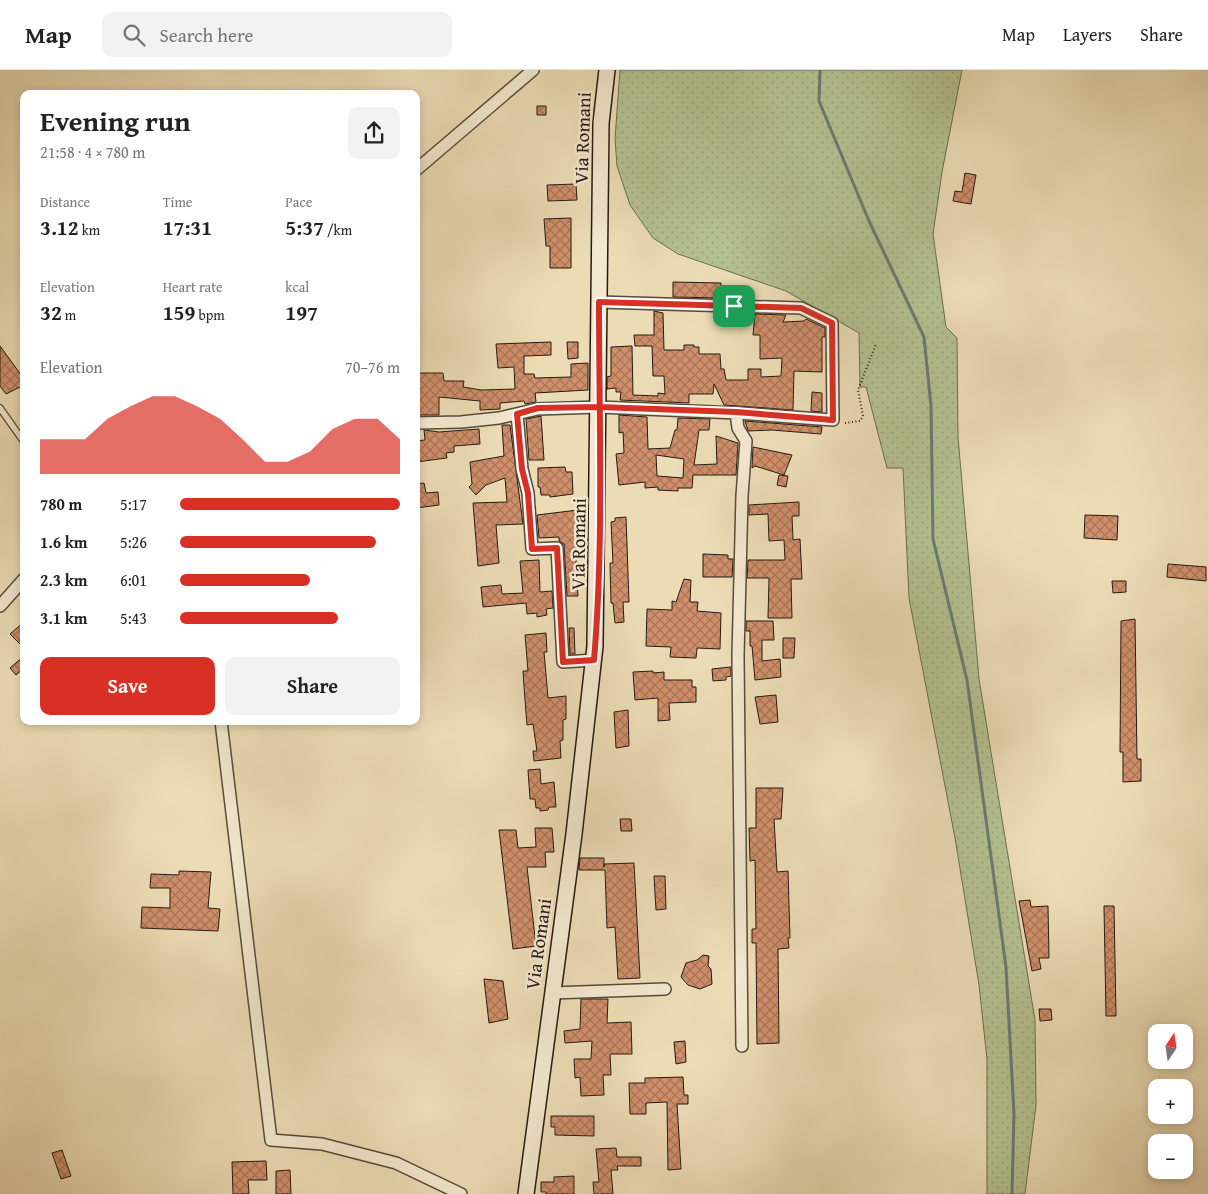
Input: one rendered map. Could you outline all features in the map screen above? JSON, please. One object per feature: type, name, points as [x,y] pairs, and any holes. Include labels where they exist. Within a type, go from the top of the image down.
[{"type":"street","points":[[420,167],[533,70]]},
{"type":"street","name":"Via Romani","points":[[526,1194],[574,834],[594,660],[597,615],[601,123],[606,70]]},
{"type":"street","points":[[420,423],[461,422],[499,418],[538,408],[599,407],[736,412],[833,420],[832,323],[801,308],[599,302]]},
{"type":"street","points":[[736,412],[738,428],[746,441],[741,514],[738,656],[742,1046]]},
{"type":"street","points":[[517,414],[522,469],[528,493],[532,549],[557,548],[563,662],[594,660]]},
{"type":"street","points":[[0,606],[20,584]]},
{"type":"street","points":[[221,725],[271,1140],[322,1144],[396,1164],[461,1194]]},
{"type":"street","points":[[552,993],[665,990]]},
{"type":"lane","points":[[0,408],[20,436]]},
{"type":"path","points":[[833,420],[847,424],[860,421],[863,416],[858,390],[863,374],[873,356],[876,344]]},
{"type":"green space","points":[[620,70],[962,70],[942,172],[933,234],[946,327],[957,338],[958,437],[979,679],[1035,1020],[1036,1105],[1025,1194],[987,1194],[987,1059],[979,985],[955,838],[909,598],[903,468],[887,468],[866,387],[860,387],[859,333],[786,291],[678,254],[653,238],[630,205],[617,166],[615,139]]},
{"type":"building","points":[[537,106],[546,106],[546,115],[537,115]]},
{"type":"building","points":[[965,173],[976,175],[971,204],[953,201],[955,191],[962,192]]},
{"type":"building","points":[[576,184],[577,200],[548,201],[547,185]]},
{"type":"building","points":[[571,218],[571,268],[550,268],[550,246],[546,246],[544,219]]},
{"type":"building","points":[[673,282],[721,283],[721,298],[673,297]]},
{"type":"building","points":[[654,311],[663,313],[664,350],[684,350],[684,345],[694,345],[694,347],[699,347],[699,354],[720,354],[721,369],[724,369],[726,380],[748,380],[748,369],[761,369],[761,377],[781,376],[782,358],[760,359],[760,335],[753,335],[755,314],[786,315],[783,322],[804,321],[806,319],[825,328],[825,337],[822,337],[822,372],[794,371],[793,410],[724,405],[714,384],[713,394],[689,394],[689,403],[620,400],[621,392],[616,392],[616,388],[607,389],[607,377],[611,376],[611,347],[632,346],[633,395],[658,396],[658,393],[665,394],[664,376],[653,376],[652,346],[635,346],[634,335],[654,335]]},
{"type":"building","points":[[551,342],[551,355],[524,356],[524,374],[534,374],[535,378],[571,377],[571,364],[588,363],[588,390],[535,393],[536,402],[525,404],[524,401],[500,403],[500,409],[480,410],[480,401],[439,397],[439,415],[420,415],[420,373],[443,373],[444,381],[464,381],[463,387],[481,390],[515,389],[514,367],[498,368],[496,344]]},
{"type":"building","points":[[567,342],[578,342],[578,358],[568,359]]},
{"type":"building","points":[[0,346],[20,374],[20,387],[6,394],[0,386]]},
{"type":"building","points":[[812,392],[822,393],[822,412],[811,411]]},
{"type":"building","points":[[619,415],[647,417],[648,449],[670,448],[675,430],[677,430],[678,418],[710,419],[709,430],[699,430],[694,465],[717,464],[716,436],[738,443],[736,475],[693,475],[692,488],[678,488],[678,491],[658,490],[658,487],[645,488],[645,482],[619,485],[616,454],[624,453],[623,432],[619,433]],"holes":[[[656,455],[684,459],[683,478],[657,476]]]},
{"type":"building","points":[[541,416],[544,460],[529,460],[526,419]]},
{"type":"building","points":[[745,421],[822,427],[821,434],[772,430],[748,431]]},
{"type":"building","points":[[502,425],[510,425],[523,524],[496,525],[499,563],[478,566],[473,503],[507,502],[505,478],[486,485],[476,495],[469,487],[472,484],[470,462],[504,456]]},
{"type":"building","points":[[479,429],[480,444],[454,446],[454,452],[446,453],[447,458],[420,461],[420,441],[425,440],[424,430],[439,432]]},
{"type":"building","points":[[753,447],[792,455],[784,475],[755,466],[752,468]]},
{"type":"building","points":[[565,467],[566,472],[572,472],[573,494],[550,497],[550,495],[541,495],[540,487],[538,487],[538,468]]},
{"type":"building","points":[[779,475],[788,476],[786,487],[777,485]]},
{"type":"building","points":[[424,483],[426,493],[438,492],[439,505],[420,507],[420,484]]},
{"type":"building","points":[[799,502],[799,516],[792,516],[793,540],[800,539],[802,579],[791,579],[792,618],[768,618],[769,578],[747,578],[748,560],[785,560],[784,540],[769,541],[768,514],[749,515],[749,505]]},
{"type":"building","points":[[578,510],[580,530],[576,531],[576,563],[578,596],[567,596],[564,544],[559,541],[559,537],[539,538],[537,515]]},
{"type":"building","points":[[1085,515],[1118,516],[1117,540],[1084,538]]},
{"type":"building","points":[[626,517],[629,602],[623,602],[624,622],[615,623],[613,603],[611,603],[610,563],[613,563],[611,522],[615,521],[615,518]]},
{"type":"building","points":[[703,554],[728,555],[728,559],[733,559],[732,577],[703,577]]},
{"type":"building","points":[[539,560],[540,592],[552,591],[553,608],[546,609],[547,615],[537,617],[537,613],[527,614],[526,603],[483,607],[481,587],[501,585],[502,594],[523,593],[520,561]]},
{"type":"building","points":[[1168,564],[1206,567],[1206,581],[1167,577]]},
{"type":"building","points":[[684,579],[691,580],[690,602],[698,602],[697,611],[721,613],[720,649],[697,648],[696,658],[670,657],[671,647],[646,646],[647,609],[672,610],[672,601],[676,602]]},
{"type":"building","points":[[1112,581],[1126,581],[1126,592],[1113,593]]},
{"type":"building","points":[[1135,619],[1137,759],[1141,759],[1141,781],[1123,782],[1123,752],[1120,752],[1121,621]]},
{"type":"building","points":[[746,621],[773,621],[774,640],[762,640],[762,661],[780,659],[781,677],[755,680],[752,646],[750,646],[750,631],[746,631]]},
{"type":"building","points":[[20,625],[20,644],[10,634]]},
{"type":"building","points":[[569,628],[574,628],[575,654],[570,654]]},
{"type":"building","points":[[546,633],[547,652],[544,652],[548,698],[566,696],[566,719],[563,720],[563,740],[560,741],[561,758],[534,761],[533,751],[537,751],[533,724],[527,725],[525,700],[523,671],[528,671],[525,635]]},
{"type":"building","points":[[783,638],[795,638],[794,658],[783,658]]},
{"type":"building","points":[[20,659],[20,672],[16,675],[10,668]]},
{"type":"building","points":[[731,667],[731,676],[726,677],[726,680],[713,681],[712,669]]},
{"type":"building","points":[[653,671],[653,673],[664,672],[664,680],[692,680],[692,687],[696,687],[696,702],[669,703],[670,720],[658,721],[658,698],[635,700],[633,672]]},
{"type":"building","points":[[776,695],[778,722],[760,724],[755,697]]},
{"type":"building","points":[[628,710],[629,746],[616,748],[614,712]]},
{"type":"building","points":[[540,769],[541,784],[554,782],[556,807],[549,807],[548,810],[540,811],[540,808],[536,808],[535,799],[530,799],[528,770]]},
{"type":"building","points":[[756,788],[783,788],[781,819],[774,819],[777,872],[788,871],[790,938],[788,938],[789,948],[778,949],[779,1043],[757,1044],[756,943],[752,943],[752,929],[756,929],[755,860],[750,861],[749,828],[756,828]]},
{"type":"building","points":[[620,819],[631,819],[632,831],[621,831]]},
{"type":"building","points":[[535,828],[552,828],[554,852],[545,852],[546,867],[527,867],[536,946],[513,949],[499,830],[516,830],[518,848],[536,847]]},
{"type":"building","points":[[580,858],[604,858],[604,864],[634,863],[640,978],[618,979],[615,927],[607,928],[605,870],[579,870]]},
{"type":"building","points":[[179,871],[211,872],[208,908],[220,909],[218,931],[141,928],[142,907],[170,908],[170,888],[150,888],[151,874],[179,875]]},
{"type":"building","points":[[654,876],[665,876],[666,909],[656,910]]},
{"type":"building","points":[[1030,900],[1031,907],[1048,906],[1049,958],[1039,958],[1041,969],[1032,971],[1019,901]]},
{"type":"building","points":[[1104,906],[1114,906],[1116,1016],[1106,1016]]},
{"type":"building","points":[[703,955],[709,956],[708,966],[711,969],[712,984],[700,989],[688,985],[681,977],[686,963],[697,960]]},
{"type":"building","points":[[484,979],[503,981],[508,1019],[489,1023]]},
{"type":"building","points":[[581,999],[608,999],[607,1023],[631,1022],[632,1054],[610,1054],[611,1075],[603,1075],[604,1095],[581,1096],[580,1077],[575,1078],[574,1059],[591,1059],[592,1041],[565,1043],[564,1031],[580,1029]]},
{"type":"building","points":[[1039,1009],[1051,1009],[1052,1020],[1040,1021]]},
{"type":"building","points":[[685,1041],[686,1062],[676,1064],[674,1042]]},
{"type":"building","points":[[683,1077],[684,1095],[688,1095],[688,1104],[677,1104],[681,1169],[668,1170],[667,1102],[646,1103],[646,1114],[630,1114],[629,1083],[645,1083],[645,1078]]},
{"type":"building","points":[[551,1116],[594,1116],[594,1136],[555,1135],[555,1127],[551,1127]]},
{"type":"building","points":[[616,1148],[617,1157],[641,1157],[641,1166],[617,1166],[618,1170],[611,1170],[613,1194],[594,1194],[593,1182],[599,1182],[596,1149]]},
{"type":"building","points":[[62,1150],[71,1176],[61,1179],[52,1153]]},
{"type":"building","points":[[266,1161],[267,1180],[248,1180],[249,1194],[233,1194],[232,1162]]},
{"type":"building","points":[[290,1170],[291,1194],[276,1194],[276,1171]]},
{"type":"building","points":[[574,1176],[574,1194],[546,1194],[546,1192],[541,1192],[541,1182],[554,1182],[554,1177]]},
{"type":"waterway","points":[[820,70],[819,101],[869,221],[924,337],[931,406],[933,539],[967,680],[1006,967],[1014,1114],[1012,1194]]},
{"type":"route","points":[[734,306],[599,302],[599,407],[598,565],[594,660],[563,662],[557,548],[532,549],[528,493],[522,469],[517,414],[538,408],[599,407],[736,412],[833,420],[832,323],[801,308],[734,306]]}]
